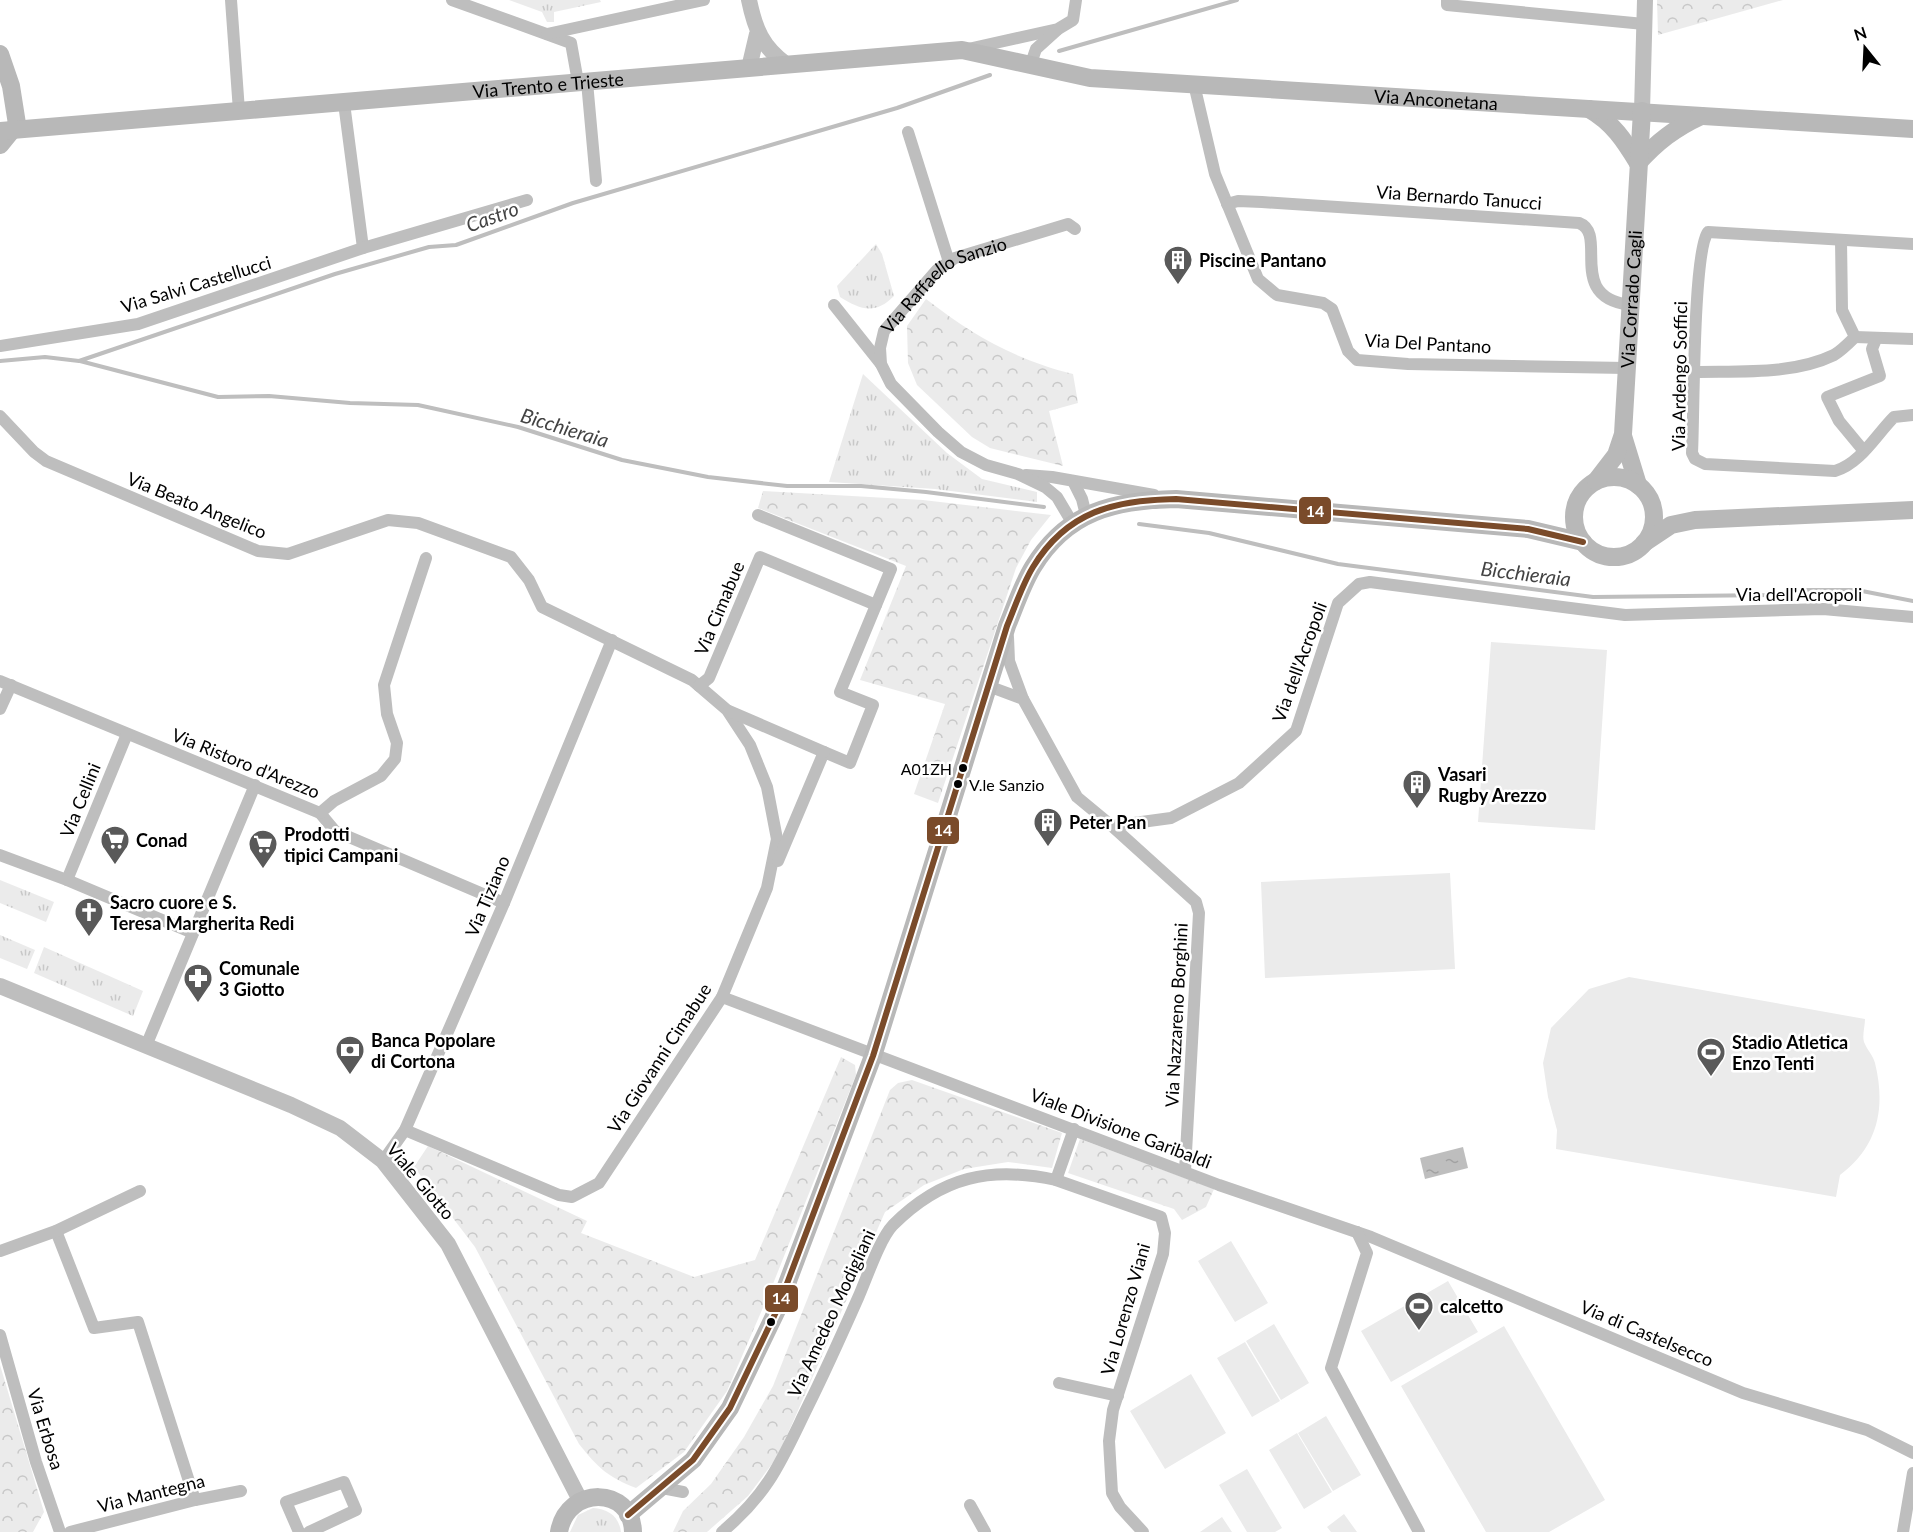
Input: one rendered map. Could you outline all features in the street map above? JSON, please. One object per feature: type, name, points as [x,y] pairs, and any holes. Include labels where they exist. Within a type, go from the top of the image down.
[{"type":"main road","name":"Via Trento e Trieste","points":[[7,131],[962,50]]},
{"type":"main road","name":"Via Anconetana","points":[[962,50],[1090,78],[1913,129]]},
{"type":"main road","points":[[0,54],[15,107],[17,124],[7,131],[0,145]]},
{"type":"main road","points":[[1587,109],[1607,119],[1638,163],[1655,144],[1677,127],[1704,115]]},
{"type":"main road","name":"Via Corrado Cagli","points":[[1623,434],[1642,111]]},
{"type":"main road","points":[[1583,542],[1578,534],[1574,515],[1581,495],[1596,481],[1616,455],[1623,434]]},
{"type":"main road","points":[[1623,434],[1654,519],[1651,532],[1644,543]]},
{"type":"main road","points":[[1596,481],[1618,478],[1642,490],[1663,507],[1683,518],[1695,520]]},
{"type":"main road","points":[[559,1532],[566,1512],[580,1500],[602,1497],[612,1500],[631,1523],[662,1488],[693,1460],[730,1408],[777,1310],[873,1056],[1007,626],[1033,567],[1054,540],[1079,520],[1125,502],[1176,499],[1528,529],[1583,542],[1602,555],[1613,557],[1625,555],[1671,525],[1695,520],[1913,510]]},
{"type":"main road","points":[[1528,529],[1574,515]]},
{"type":"street","points":[[231,0],[239,111]]},
{"type":"street","points":[[452,0],[473,4],[571,43],[582,82],[596,181]]},
{"type":"street","points":[[546,34],[704,0]]},
{"type":"street","points":[[749,0],[758,34],[767,48],[787,65]]},
{"type":"street","points":[[1030,66],[1036,49],[1058,29],[1073,20],[1076,0]]},
{"type":"street","points":[[1447,0],[1447,5],[1644,24]]},
{"type":"street","points":[[1642,111],[1645,0]]},
{"type":"street","name":"Via Trento e Trieste","points":[[962,50],[1058,29]]},
{"type":"street","points":[[749,68],[758,34]]},
{"type":"street","name":"Via Del Pantano","points":[[1194,84],[1215,174],[1258,279],[1278,295],[1323,303],[1332,309],[1348,351],[1357,360],[1408,364],[1626,368]]},
{"type":"street","points":[[344,103],[363,248]]},
{"type":"street","points":[[908,132],[949,262]]},
{"type":"street","name":"Via Salvi Castellucci","points":[[0,346],[138,324],[363,248],[527,200]]},
{"type":"street","name":"Via Bernardo Tanucci","points":[[1227,204],[1262,202],[1579,223],[1591,232],[1590,271],[1598,289],[1607,298],[1630,304]]},
{"type":"street","name":"Via Raffaello Sanzio","points":[[1018,474],[986,465],[961,452],[891,384],[881,364],[880,348],[884,331],[937,270],[949,262],[1068,224],[1075,229]]},
{"type":"street","name":"Via Ardengo Soffici","points":[[1841,240],[1708,232],[1703,238],[1692,453],[1700,462],[1835,471],[1845,468],[1894,417],[1913,414]]},
{"type":"street","points":[[1855,337],[1842,310],[1841,240],[1913,244]]},
{"type":"street","points":[[834,306],[881,364]]},
{"type":"street","points":[[1695,372],[1755,371],[1806,363],[1835,354],[1855,337],[1913,339]]},
{"type":"street","points":[[1863,450],[1839,421],[1827,397],[1880,376],[1872,349],[1876,339]]},
{"type":"street","name":"Via Beato Angelico","points":[[0,416],[34,452],[46,461],[258,551],[288,554],[388,520],[426,526],[511,557],[529,579],[542,607],[612,640]]},
{"type":"street","points":[[1018,474],[1176,499]]},
{"type":"street","points":[[1018,474],[1045,487],[1079,520]]},
{"type":"street","points":[[1073,481],[1082,500],[1079,520]]},
{"type":"street","points":[[727,710],[850,763],[873,705],[840,692],[891,569],[758,515]]},
{"type":"street","name":"Via Cimabue","points":[[699,686],[709,678],[760,557],[876,605]]},
{"type":"street","points":[[320,813],[334,801],[381,776],[395,759],[397,743],[387,714],[384,686],[426,558]]},
{"type":"street","name":"Via dell'Acropoli","points":[[1112,826],[1171,818],[1230,788],[1239,783],[1296,731],[1338,603],[1359,584],[1370,582],[1625,615],[1823,609],[1913,617]]},
{"type":"street","points":[[1007,626],[1010,661],[1023,699],[1077,797],[1112,826]]},
{"type":"street","name":"Via Giovanni Cimabue","points":[[405,1130],[559,1195],[572,1197],[586,1192],[599,1183],[722,997],[767,888],[777,839],[767,787],[750,745],[727,710],[699,686],[612,640]]},
{"type":"street","name":"Via Tiziano","points":[[383,1161],[405,1130],[504,903],[612,640]]},
{"type":"street","points":[[0,709],[5,683]]},
{"type":"street","name":"Via Ristoro d'Arezzo","points":[[5,683],[320,813],[335,831],[504,903]]},
{"type":"street","points":[[988,686],[1023,699]]},
{"type":"street","name":"Via Cellini","points":[[67,880],[127,734]]},
{"type":"street","points":[[767,888],[824,752]]},
{"type":"street","points":[[146,1046],[255,786]]},
{"type":"street","name":"Via Nazzareno Borghini","points":[[1112,826],[1196,902],[1200,924],[1185,1171]]},
{"type":"street","points":[[0,855],[194,933]]},
{"type":"street","name":"Viale Giotto","points":[[0,986],[291,1105],[340,1128],[383,1161],[448,1244],[580,1500]]},
{"type":"street","points":[[722,997],[873,1056]]},
{"type":"street","name":"Viale Divisione Garibaldi","points":[[873,1056],[1371,1237]]},
{"type":"street","points":[[1056,1180],[1074,1129]]},
{"type":"street","name":"Via Amedeo Modigliani","points":[[722,1532],[751,1505],[774,1475],[826,1371],[892,1226],[928,1196],[962,1180],[995,1172],[1029,1174],[1056,1180],[1161,1217],[1165,1233]]},
{"type":"street","points":[[0,1251],[56,1231],[140,1191]]},
{"type":"street","points":[[56,1231],[94,1328],[138,1322],[195,1500]]},
{"type":"street","points":[[1357,1232],[1367,1253]]},
{"type":"street","name":"Via Lorenzo Viani","points":[[1140,1531],[1120,1507],[1112,1493],[1109,1441],[1118,1396],[1163,1254],[1165,1233]]},
{"type":"street","name":"Via di Castelsecco","points":[[1371,1237],[1743,1393],[1867,1430],[1913,1453]]},
{"type":"street","points":[[1394,1245],[1378,1246],[1367,1253],[1331,1368],[1419,1532]]},
{"type":"street","name":"Via Erbosa","points":[[0,1335],[36,1462],[60,1532]]},
{"type":"street","name":"Via Lorenzo Viani","points":[[1059,1383],[1118,1396]]},
{"type":"street","points":[[1903,1532],[1913,1473]]},
{"type":"street","points":[[299,1532],[286,1502],[344,1482],[356,1510],[309,1532]]},
{"type":"street","points":[[662,1488],[683,1492]]},
{"type":"street","name":"Via Mantegna","points":[[70,1532],[195,1500],[241,1491]]},
{"type":"street","points":[[970,1505],[985,1532]]},
{"type":"green space","points":[[509,0],[600,0],[601,2],[554,12],[554,22],[547,22],[542,12]]},
{"type":"green space","points":[[1657,0],[1783,0],[1658,35]]},
{"type":"green space","points":[[876,244],[882,254],[894,296],[874,308],[861,307],[840,297],[837,286]]},
{"type":"green space","points":[[926,299],[995,345],[1032,361],[1073,374],[1078,403],[1049,411],[1063,466],[990,448],[972,437],[917,385],[908,363],[907,326]]},
{"type":"green space","points":[[863,374],[947,453],[982,479],[1037,492],[1037,502],[935,489],[829,482]]},
{"type":"green space","points":[[763,491],[923,500],[1051,515],[1031,540],[1016,568],[938,803],[914,794],[945,704],[860,680],[906,566],[758,508]]},
{"type":"green space","points":[[1491,642],[1607,650],[1595,830],[1478,822]]},
{"type":"green space","points":[[1450,873],[1455,969],[1265,978],[1261,882]]},
{"type":"green space","points":[[0,880],[54,902],[46,922],[0,903]]},
{"type":"green space","points":[[0,935],[35,950],[27,969],[0,958]]},
{"type":"green space","points":[[44,947],[143,991],[133,1016],[34,973]]},
{"type":"green space","name":"Stadio Atletica Enzo Tenti","points":[[1629,977],[1865,1019],[1863,1040],[1875,1063],[1880,1096],[1879,1111],[1871,1139],[1853,1164],[1840,1175],[1836,1197],[1556,1149],[1557,1130],[1548,1097],[1543,1063],[1551,1028],[1589,989]]},
{"type":"green space","points":[[841,1057],[855,1065],[856,1075],[771,1289],[727,1391],[684,1452],[636,1488],[618,1480],[598,1466],[579,1444],[475,1247],[414,1167],[428,1146],[587,1221],[581,1233],[694,1277],[755,1260]]},
{"type":"green space","points":[[912,1080],[1062,1133],[1052,1168],[1008,1162],[964,1169],[924,1185],[885,1212],[778,1456],[748,1496],[707,1532],[673,1532],[683,1511],[711,1484],[744,1437],[773,1386],[890,1090],[898,1083]]},
{"type":"green space","points":[[1080,1139],[1214,1189],[1206,1207],[1182,1220],[1174,1209],[1068,1173]]},
{"type":"green space","points":[[1231,1241],[1268,1303],[1235,1322],[1198,1261]]},
{"type":"green space","name":"calcetto","points":[[1448,1281],[1478,1332],[1391,1382],[1361,1331]]},
{"type":"green space","points":[[1274,1324],[1309,1383],[1281,1400],[1246,1341]]},
{"type":"green space","points":[[1504,1326],[1605,1500],[1549,1532],[1486,1532],[1401,1386]]},
{"type":"green space","points":[[1245,1342],[1280,1401],[1252,1417],[1217,1358]]},
{"type":"green space","points":[[0,1365],[44,1512],[33,1532],[0,1532]]},
{"type":"green space","points":[[1191,1374],[1226,1433],[1165,1469],[1130,1411]]},
{"type":"green space","points":[[1326,1416],[1361,1475],[1333,1491],[1298,1433]]},
{"type":"green space","points":[[1297,1433],[1332,1492],[1304,1509],[1269,1450]]},
{"type":"green space","points":[[1247,1469],[1282,1528],[1275,1532],[1247,1532],[1219,1485]]},
{"type":"green space","points":[[593,1508],[612,1514],[621,1532],[570,1532],[578,1515]]},
{"type":"green space","points":[[1344,1514],[1357,1532],[1331,1532],[1327,1527]]},
{"type":"green space","points":[[1222,1517],[1232,1532],[1200,1532]]},
{"type":"water","points":[[1463,1147],[1468,1168],[1425,1179],[1420,1158]]},
{"type":"waterway","name":"Castro","points":[[1059,51],[1237,0]]},
{"type":"waterway","name":"Castro","points":[[0,361],[45,357],[79,361],[335,274],[429,247],[456,245],[573,203],[897,108],[990,75]]},
{"type":"waterway","name":"Bicchieraia","points":[[80,361],[218,397],[269,396],[350,403],[418,405],[518,427],[622,460],[708,477],[787,486],[861,486],[1044,507]]},
{"type":"waterway","name":"Bicchieraia","points":[[1139,524],[1209,533],[1338,564],[1593,597],[1774,595],[1807,590],[1857,590],[1913,601]]},
{"type":"transit line","name":"14","points":[[628,1515],[693,1460],[730,1408],[777,1310],[873,1056],[1007,626],[1022,589],[1046,548],[1061,533],[1094,512],[1133,502],[1176,499],[1528,529],[1583,542]]},
{"type":"place","name":"Piscine Pantano","points":[[1178,286]]},
{"type":"place","name":"A01ZH","points":[[963,768]]},
{"type":"place","name":"V.le Sanzio","points":[[958,784]]},
{"type":"place","name":"Vasari Rugby Arezzo","points":[[1417,810]]},
{"type":"place","name":"Peter Pan","points":[[1048,848]]},
{"type":"place","name":"Conad","points":[[115,866]]},
{"type":"place","name":"Prodotti tipici Campani","points":[[263,870]]},
{"type":"place","name":"Sacro cuore e S. Teresa Margherita Redi","points":[[89,938]]},
{"type":"place","name":"Comunale 3 Giotto","points":[[198,1004]]},
{"type":"place","name":"Banca Popolare di Cortona","points":[[350,1076]]},
{"type":"place","name":"Stadio Atletica Enzo Tenti","points":[[1711,1078]]},
{"type":"place","name":"calcetto","points":[[1419,1332]]}]
